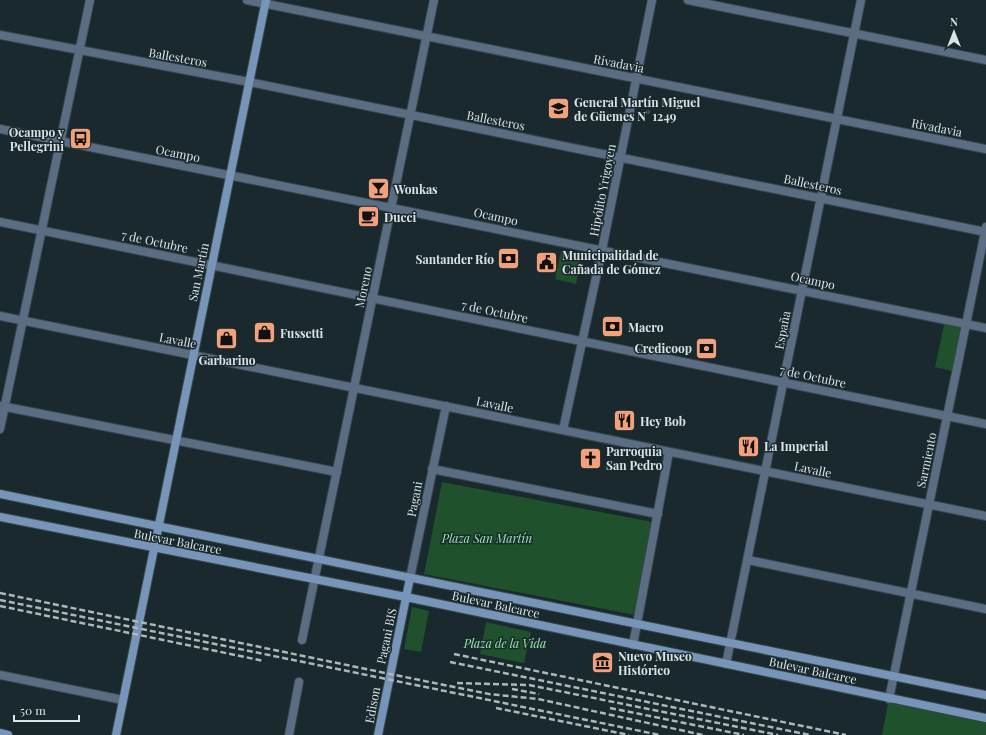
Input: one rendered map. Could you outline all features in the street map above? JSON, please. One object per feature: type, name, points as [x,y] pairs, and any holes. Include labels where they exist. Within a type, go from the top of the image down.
[{"type":"main road","name":"San Martín","points":[[116,735],[265,2]]},
{"type":"main road","name":"Bulevar Balcarce","points":[[0,494],[986,695]]},
{"type":"main road","name":"Bulevar Balcarce","points":[[0,517],[406,597],[986,718]]},
{"type":"main road","name":"Pagani","points":[[406,597],[410,578]]},
{"type":"main road","name":"Pagani BIS","points":[[389,680],[406,597]]},
{"type":"main road","name":"Edison","points":[[378,735],[389,680]]},
{"type":"main road","points":[[0,733],[8,735]]},
{"type":"street","points":[[0,429],[2,407],[23,320],[90,0]]},
{"type":"street","name":"Rivadavia","points":[[247,0],[265,2],[636,79],[986,149]]},
{"type":"street","name":"Moreno","points":[[302,640],[434,0]]},
{"type":"street","name":"Hipólito Yrigoyen","points":[[563,430],[602,250],[652,0]]},
{"type":"street","points":[[688,0],[986,60]]},
{"type":"street","name":"España","points":[[726,664],[861,0]]},
{"type":"street","name":"Ballesteros","points":[[0,35],[249,82],[621,158],[986,230]]},
{"type":"street","name":"Ocampo","points":[[0,129],[986,328]]},
{"type":"street","name":"7 de Octubre","points":[[0,222],[986,424]]},
{"type":"street","name":"Sarmiento","points":[[890,699],[986,230]]},
{"type":"street","name":"Lavalle","points":[[0,316],[986,516]]},
{"type":"street","name":"Pagani","points":[[410,578],[446,406]]},
{"type":"street","points":[[2,407],[337,472]]},
{"type":"street","points":[[633,645],[670,452]]},
{"type":"street","points":[[432,469],[658,514]]},
{"type":"street","points":[[748,560],[986,609]]},
{"type":"street","points":[[0,675],[123,700]]},
{"type":"street","points":[[289,735],[299,682]]},
{"type":"green space","points":[[561,251],[582,255],[576,284],[555,279]]},
{"type":"green space","points":[[945,320],[966,324],[956,372],[935,367]]},
{"type":"green space","name":"Plaza San Martín","points":[[442,482],[653,522],[635,615],[424,574]]},
{"type":"green space","points":[[412,607],[429,611],[421,652],[404,649]]},
{"type":"green space","name":"Plaza de la Vida","points":[[486,622],[531,632],[524,663],[480,654]]},
{"type":"green space","points":[[889,699],[986,718],[986,735],[882,735]]},
{"type":"railway","points":[[0,593],[489,694],[538,699],[703,735]]},
{"type":"railway","points":[[0,600],[660,735]]},
{"type":"railway","points":[[0,606],[264,661]]},
{"type":"railway","points":[[454,654],[846,735]]},
{"type":"railway","points":[[450,662],[810,735]]},
{"type":"railway","points":[[457,683],[529,685],[778,735]]},
{"type":"railway","points":[[512,689],[539,694]]},
{"type":"railway","points":[[496,708],[629,735]]},
{"type":"railway","points":[[610,708],[744,735]]},
{"type":"place","name":"General Martín Miguel de Güemes N° 1249","points":[[558,109]]},
{"type":"place","name":"Ocampo y Pellegrini","points":[[80,139]]},
{"type":"place","name":"Wonkas","points":[[379,189]]},
{"type":"place","name":"Ducci","points":[[369,217]]},
{"type":"place","name":"Santander Río","points":[[509,259]]},
{"type":"place","name":"Municipalidad de Cañada de Gómez","points":[[547,262]]},
{"type":"place","name":"Macro","points":[[612,327]]},
{"type":"place","name":"Fussetti","points":[[264,333]]},
{"type":"place","name":"Garbarino","points":[[227,339]]},
{"type":"place","name":"Credicoop","points":[[707,348]]},
{"type":"place","name":"Hey Bob","points":[[624,421]]},
{"type":"place","name":"La Imperial","points":[[749,446]]},
{"type":"place","name":"Parroquia San Pedro","points":[[590,458]]},
{"type":"place","name":"Nuevo Museo Histórico","points":[[603,663]]}]
